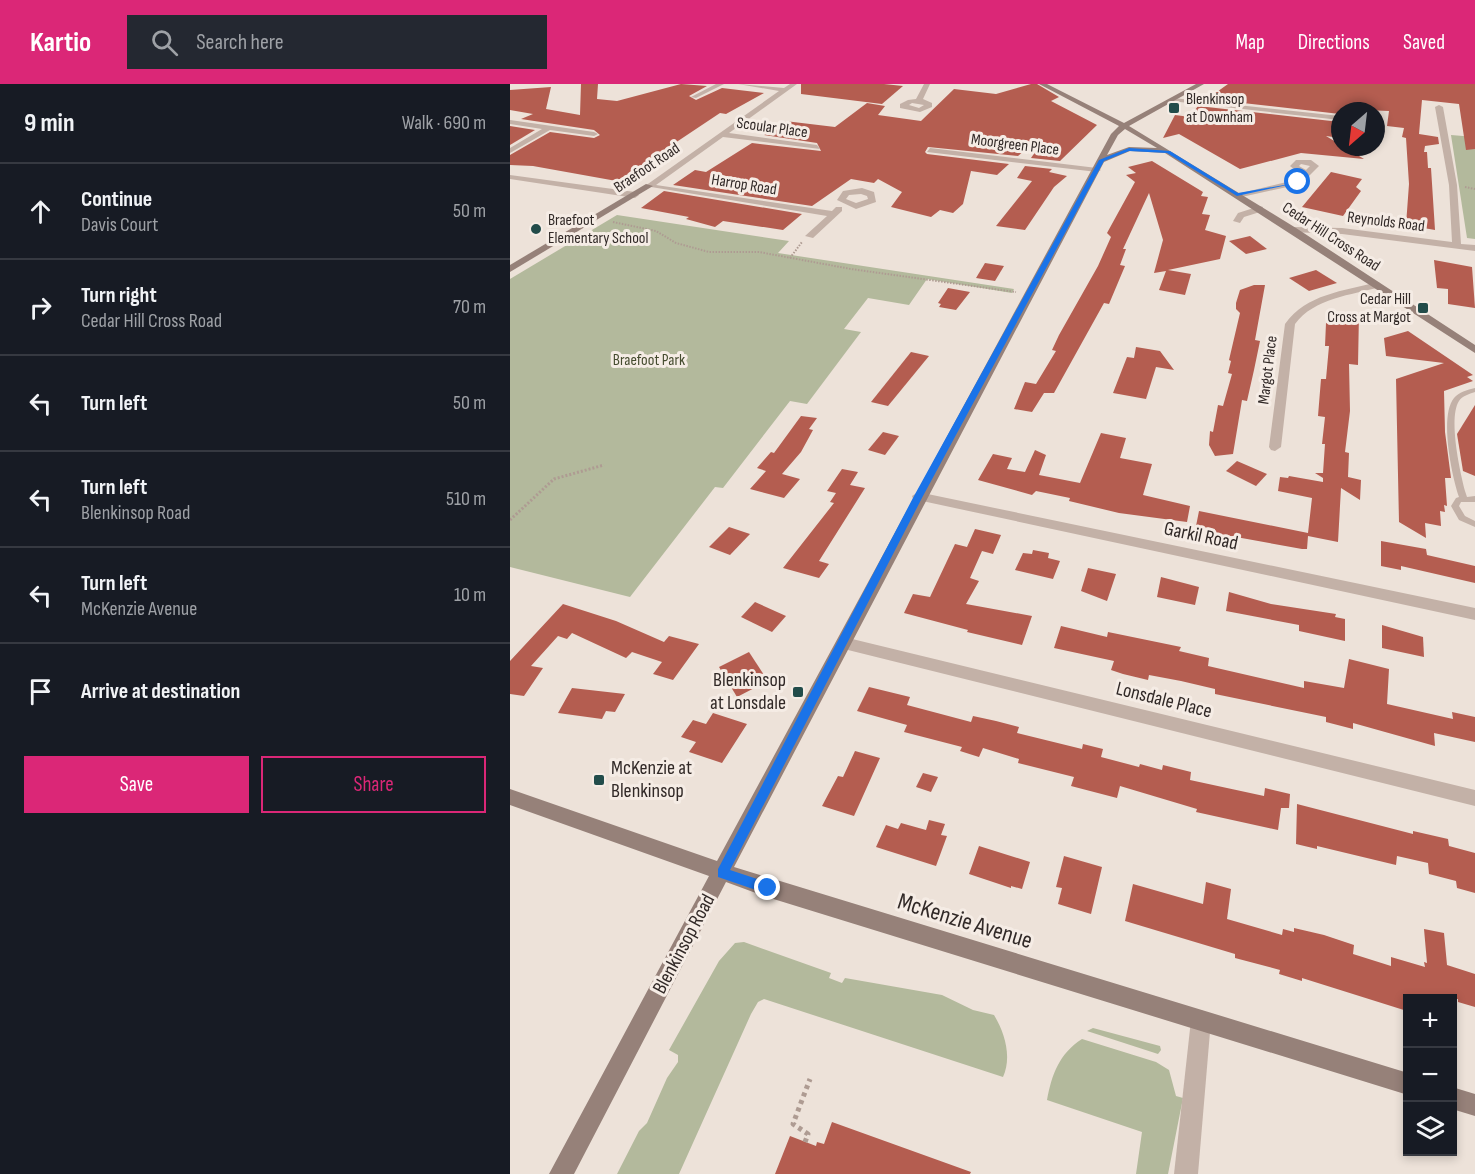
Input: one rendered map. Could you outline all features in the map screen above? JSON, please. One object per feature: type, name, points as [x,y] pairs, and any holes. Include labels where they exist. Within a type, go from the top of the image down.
[{"type":"street","points":[[694,98],[721,84]]},
{"type":"street","points":[[741,84],[787,90]]},
{"type":"street","name":"Braefoot Road","points":[[510,269],[636,195],[794,84]]},
{"type":"street","points":[[918,101],[927,84]]},
{"type":"street","name":"Blenkinsop Road","points":[[561,1174],[844,643],[918,496],[1115,134],[1125,125],[1201,84]]},
{"type":"street","name":"Cedar Hill Cross Road","points":[[1047,85],[1125,125],[1293,230],[1475,350]]},
{"type":"street","points":[[1173,100],[1331,117]]},
{"type":"street","points":[[1439,107],[1452,185],[1457,246]]},
{"type":"street","points":[[510,122],[594,134]]},
{"type":"street","points":[[510,151],[549,128]]},
{"type":"street","name":"Scoular Place","points":[[723,135],[817,147]]},
{"type":"street","points":[[1100,165],[1129,149],[1168,152]]},
{"type":"street","name":"Moorgreen Place","points":[[930,150],[1100,165]]},
{"type":"street","points":[[1237,195],[1298,182],[1307,175]]},
{"type":"street","points":[[510,177],[636,195]]},
{"type":"street","name":"Harrop Road","points":[[649,186],[834,214]]},
{"type":"street","points":[[810,236],[847,204]]},
{"type":"street","points":[[1237,221],[1241,215],[1260,209]]},
{"type":"street","name":"Reynolds Road","points":[[1293,230],[1342,231],[1475,248]]},
{"type":"street","name":"Margot Place","points":[[1275,447],[1290,324],[1295,315],[1315,304],[1377,285]]},
{"type":"street","name":"Garkil Road","points":[[918,496],[1475,614]]},
{"type":"street","name":"Lonsdale Place","points":[[844,643],[1475,798]]},
{"type":"street","name":"McKenzie Avenue","points":[[510,797],[722,873],[929,939],[1403,1083]]},
{"type":"street","points":[[1186,1174],[1201,1020]]},
{"type":"street","points":[[1457,1100],[1475,1106]]},
{"type":"lane","points":[[1464,499],[1457,484],[1452,408],[1462,394],[1475,390]]},
{"type":"lane","points":[[1475,499],[1464,499],[1456,503],[1455,510],[1462,518],[1475,524]]},
{"type":"path","points":[[597,219],[656,231],[676,243],[709,252],[753,251],[1029,294]]},
{"type":"path","points":[[790,258],[810,236]]},
{"type":"path","points":[[510,520],[554,479],[604,465]]},
{"type":"path","points":[[805,1142],[808,1134],[793,1124],[810,1079]]},
{"type":"green space","points":[[1451,135],[1475,137],[1475,239],[1467,238]]},
{"type":"green space","name":"Braefoot Park","points":[[617,215],[789,241],[778,253],[1014,289],[1012,293],[927,279],[909,305],[868,298],[844,329],[861,332],[807,404],[790,401],[723,488],[715,487],[630,597],[510,567],[510,279]]},
{"type":"green space","points":[[744,942],[831,973],[829,978],[842,983],[845,978],[942,995],[973,1010],[994,1015],[1006,1045],[1007,1061],[1003,1077],[764,999],[758,1002],[751,1014],[679,1174],[617,1174],[639,1131],[647,1123],[667,1078],[678,1062],[678,1055],[669,1050],[719,961],[735,943]]},
{"type":"green space","points":[[1093,1028],[1160,1046],[1161,1050],[1158,1054],[1087,1031]]},
{"type":"green space","points":[[1082,1039],[1156,1062],[1169,1070],[1176,1096],[1183,1098],[1168,1174],[1136,1174],[1142,1132],[1047,1100],[1051,1082],[1062,1058]]},
{"type":"building","points":[[581,84],[598,84],[597,99],[617,101],[681,84],[707,86],[689,96],[696,100],[722,88],[764,93],[726,114],[720,113],[636,169],[641,170],[622,182],[533,166],[510,165],[510,155],[550,132],[594,138],[600,135],[594,130],[521,119],[533,114],[510,110],[510,90],[551,87],[546,109],[580,115]]},
{"type":"building","points":[[801,84],[903,86],[882,104],[801,94]]},
{"type":"building","points":[[1037,84],[1059,97],[1051,101],[1097,125],[1060,161],[1031,158],[1042,142],[1039,138],[1018,156],[928,147],[925,152],[927,154],[1009,164],[997,175],[971,171],[963,204],[953,213],[940,210],[931,217],[891,207],[902,192],[878,179],[874,183],[851,179],[812,206],[673,185],[695,170],[706,172],[752,143],[821,151],[817,143],[764,135],[785,121],[835,127],[867,103],[885,106],[878,115],[921,121],[954,89],[996,94]]},
{"type":"building","points":[[1228,84],[1475,84],[1475,149],[1466,150],[1459,104],[1422,100],[1419,134],[1438,137],[1439,144],[1425,146],[1424,152],[1427,152],[1428,168],[1431,168],[1435,230],[1406,225],[1409,184],[1406,138],[1402,137],[1404,128],[1387,126],[1389,111],[1385,111],[1385,102],[1331,102],[1331,113],[1207,99]]},
{"type":"building","points":[[1198,106],[1331,121],[1331,137],[1326,136],[1331,139],[1331,156],[1301,153],[1240,169],[1179,134],[1163,138],[1175,115],[1190,117]]},
{"type":"building","points":[[510,126],[535,130],[510,145]]},
{"type":"building","points":[[1332,156],[1359,156],[1364,159]]},
{"type":"building","points":[[1152,161],[1203,192],[1201,196],[1208,197],[1202,214],[1210,215],[1205,230],[1226,236],[1220,259],[1168,270],[1191,274],[1185,295],[1159,290],[1166,271],[1154,273],[1163,240],[1149,193],[1123,249],[1126,249],[1120,265],[1125,266],[1109,304],[1104,303],[1054,393],[1044,393],[1032,412],[1014,409],[1025,382],[1036,384],[1056,351],[1052,350],[1059,335],[1098,266],[1111,237],[1107,233],[1135,182],[1126,175],[1136,173],[1128,167]]},
{"type":"building","points":[[1025,166],[1052,169],[1049,172],[1067,176],[1054,187],[1025,230],[996,226],[1032,181],[1017,178]]},
{"type":"building","points":[[1331,172],[1362,179],[1356,187],[1361,191],[1343,216],[1302,207]]},
{"type":"building","points":[[664,191],[802,214],[783,230],[723,221],[715,227],[686,219],[689,217],[641,208]]},
{"type":"building","points":[[1250,236],[1267,249],[1246,254],[1229,241]]},
{"type":"building","points":[[1434,260],[1472,267],[1475,308],[1448,304],[1448,289],[1437,288]]},
{"type":"building","points":[[985,263],[1004,266],[995,281],[976,278]]},
{"type":"building","points":[[1316,270],[1337,283],[1309,291],[1289,278]]},
{"type":"building","points":[[1254,285],[1265,285],[1255,340],[1260,341],[1247,401],[1242,400],[1233,454],[1215,456],[1209,445],[1210,431],[1213,432],[1218,405],[1223,406],[1232,374],[1228,373],[1231,361],[1229,360],[1240,313],[1236,309],[1236,303],[1240,290]]},
{"type":"building","points":[[948,288],[970,292],[956,310],[939,307],[941,304],[938,303]]},
{"type":"building","points":[[1359,313],[1358,365],[1349,364],[1350,411],[1345,452],[1349,453],[1348,477],[1361,480],[1360,500],[1341,488],[1338,542],[1308,536],[1307,549],[1302,549],[1214,533],[1215,529],[1196,526],[1199,511],[1308,533],[1312,498],[1278,491],[1280,477],[1288,478],[1289,476],[1323,482],[1323,478],[1315,473],[1323,473],[1325,444],[1322,444],[1325,417],[1318,416],[1321,379],[1326,379],[1329,346],[1325,346],[1326,323]]},
{"type":"building","points":[[1408,331],[1473,375],[1467,377],[1473,381],[1444,391],[1445,432],[1451,478],[1445,478],[1447,506],[1444,505],[1445,512],[1440,511],[1441,526],[1425,523],[1426,538],[1399,522],[1396,379],[1444,363],[1386,356],[1384,338]]},
{"type":"building","points":[[1136,347],[1160,351],[1174,370],[1156,367],[1146,399],[1113,393],[1127,357],[1134,358]]},
{"type":"building","points":[[911,352],[929,356],[888,406],[871,402]]},
{"type":"building","points":[[1475,405],[1475,476],[1463,471],[1457,434]]},
{"type":"building","points":[[801,416],[817,418],[809,429],[813,430],[801,452],[782,474],[800,479],[784,498],[750,489],[766,471],[757,468],[771,452],[774,453]]},
{"type":"building","points":[[883,432],[899,436],[885,455],[868,450]]},
{"type":"building","points":[[1101,433],[1126,438],[1120,458],[1152,464],[1143,495],[1190,506],[1187,522],[1119,513],[1069,501],[1070,498],[1036,491],[1032,495],[978,480],[993,454],[1012,458],[1007,469],[1025,472],[1035,450],[1046,455],[1039,475],[1080,483]]},
{"type":"building","points":[[1237,461],[1267,474],[1256,486],[1226,471]]},
{"type":"building","points":[[842,469],[858,472],[850,485],[865,488],[819,561],[829,564],[819,578],[783,568],[834,503],[830,502],[836,493],[827,491]]},
{"type":"building","points":[[729,527],[750,534],[730,555],[709,547]]},
{"type":"building","points":[[975,529],[1001,535],[993,554],[982,551],[970,578],[979,581],[966,604],[1032,616],[1022,645],[967,632],[968,630],[904,613],[913,594],[930,597],[955,544],[967,547]]},
{"type":"building","points":[[1381,541],[1426,549],[1427,555],[1475,566],[1475,583],[1401,566],[1401,570],[1381,566]]},
{"type":"building","points":[[1033,550],[1049,553],[1048,558],[1060,561],[1053,579],[1015,570],[1023,553],[1032,554]]},
{"type":"building","points":[[1088,568],[1116,574],[1107,601],[1081,591]]},
{"type":"building","points":[[1161,577],[1199,587],[1195,605],[1157,597]]},
{"type":"building","points":[[1229,592],[1271,604],[1336,614],[1335,617],[1345,619],[1345,641],[1299,631],[1299,625],[1226,611]]},
{"type":"building","points":[[755,602],[786,616],[772,632],[741,617]]},
{"type":"building","points":[[563,604],[616,621],[664,642],[669,636],[699,644],[673,680],[653,674],[662,662],[632,652],[626,658],[572,633],[567,639],[558,636],[531,666],[543,668],[524,696],[510,694],[510,661]]},
{"type":"building","points":[[1382,625],[1423,637],[1424,657],[1382,648]]},
{"type":"building","points":[[1061,626],[1107,637],[1108,632],[1181,647],[1179,651],[1209,658],[1208,666],[1304,688],[1304,681],[1344,688],[1349,659],[1389,669],[1387,704],[1453,719],[1452,712],[1475,717],[1475,742],[1434,733],[1435,746],[1353,723],[1353,729],[1326,722],[1326,717],[1215,694],[1215,689],[1181,681],[1149,675],[1148,680],[1123,674],[1111,670],[1114,661],[1054,648]]},
{"type":"building","points":[[749,652],[768,681],[737,697],[719,667]]},
{"type":"building","points":[[869,687],[910,697],[907,705],[971,722],[973,716],[1019,727],[1017,733],[1082,749],[1083,744],[1103,749],[1101,757],[1139,767],[1140,764],[1162,770],[1163,765],[1191,772],[1190,780],[1264,796],[1265,788],[1290,794],[1289,808],[1281,808],[1278,830],[1196,812],[1197,809],[1120,786],[1117,798],[1071,786],[1074,777],[1018,763],[1019,759],[983,748],[979,757],[960,751],[962,747],[904,732],[907,725],[857,711]]},
{"type":"building","points":[[572,688],[625,694],[615,712],[606,711],[602,719],[558,713]]},
{"type":"building","points":[[713,713],[747,724],[722,763],[689,752],[696,742],[681,737],[693,720],[706,724]]},
{"type":"building","points":[[855,751],[880,758],[854,816],[822,806],[838,776],[843,777]]},
{"type":"building","points":[[923,773],[938,777],[931,792],[916,787]]},
{"type":"building","points":[[1297,804],[1413,834],[1413,831],[1448,839],[1449,846],[1475,853],[1475,893],[1457,888],[1456,881],[1429,874],[1428,863],[1397,856],[1396,865],[1317,846],[1317,849],[1296,844]]},
{"type":"building","points":[[929,820],[945,824],[941,835],[947,836],[936,866],[876,847],[886,825],[898,829],[901,823],[926,830]]},
{"type":"building","points":[[979,846],[1030,862],[1022,889],[1011,886],[1011,888],[969,874]]},
{"type":"building","points":[[1064,856],[1102,867],[1091,914],[1058,904],[1062,888],[1056,887]]},
{"type":"building","points":[[1206,882],[1231,889],[1227,919],[1282,935],[1283,929],[1294,932],[1294,928],[1324,935],[1354,945],[1353,954],[1391,966],[1391,957],[1425,967],[1424,962],[1427,963],[1424,929],[1444,933],[1447,965],[1475,974],[1475,1007],[1458,1002],[1457,994],[1403,994],[1403,1010],[1302,978],[1302,981],[1279,974],[1280,970],[1235,958],[1235,954],[1125,921],[1133,884],[1203,904]]},
{"type":"building","points":[[832,1122],[971,1172],[970,1174],[775,1174],[790,1136],[816,1146],[817,1142],[824,1144]]},
{"type":"place","name":"Blenkinsop at Downham","points":[[1174,108]]},
{"type":"place","name":"Braefoot Elementary School","points":[[536,229]]},
{"type":"place","name":"Cedar Hill Cross at Margot","points":[[1423,308]]},
{"type":"place","name":"Blenkinsop at Lonsdale","points":[[798,692]]},
{"type":"place","name":"McKenzie at Blenkinsop","points":[[599,780]]},
{"type":"route","points":[[768,888],[722,873],[844,643],[918,496],[1102,160],[1119,151],[1129,149],[1168,152],[1237,195],[1298,182]]}]
